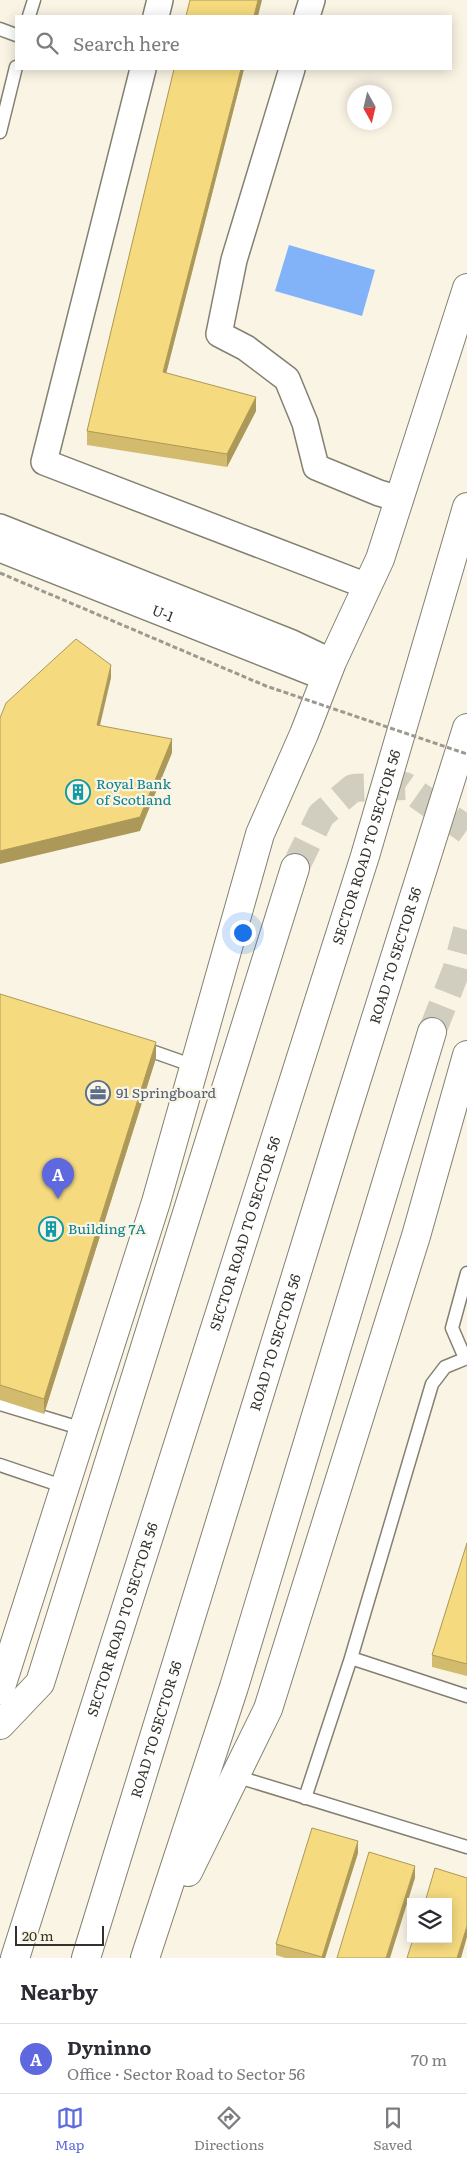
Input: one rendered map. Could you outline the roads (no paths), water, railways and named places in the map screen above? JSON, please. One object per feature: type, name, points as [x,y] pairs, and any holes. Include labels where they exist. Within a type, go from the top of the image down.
[{"type":"street","points":[[156,15],[160,0]]},
{"type":"street","points":[[308,15],[312,0]]},
{"type":"street","points":[[143,70],[44,462],[367,586]]},
{"type":"street","points":[[292,70],[234,260],[219,334],[246,348],[287,379],[305,423],[316,467],[379,494],[400,499]]},
{"type":"street","points":[[0,1690],[156,1202],[260,834],[304,734],[329,670],[380,559],[467,288]]},
{"type":"street","name":"SECTOR ROAD TO SECTOR 56","points":[[15,1958],[365,856],[467,507]]},
{"type":"street","points":[[0,526],[290,642],[329,670]]},
{"type":"street","name":"U-1","points":[[0,549],[329,670]]},
{"type":"street","name":"ROAD TO SECTOR 56","points":[[86,1958],[339,1135],[467,728]]},
{"type":"street","points":[[0,1725],[40,1683],[295,868]]},
{"type":"street","points":[[145,1958],[234,1688],[432,1032]]},
{"type":"street","points":[[145,1958],[268,1709],[414,1246],[467,1055]]},
{"type":"lane","points":[[29,15],[34,0]]},
{"type":"lane","points":[[0,29],[15,35]]},
{"type":"lane","points":[[0,132],[15,70]]},
{"type":"lane","points":[[126,1042],[194,1066]]},
{"type":"lane","points":[[305,1798],[351,1658],[432,1384],[445,1367],[466,1358],[452,1328],[467,1273]]},
{"type":"lane","points":[[0,1404],[83,1429]]},
{"type":"lane","points":[[0,1465],[65,1487]]},
{"type":"lane","points":[[351,1658],[467,1696]]},
{"type":"lane","points":[[235,1776],[467,1847]]},
{"type":"water","points":[[289,245],[375,270],[362,316],[275,291]]},
{"type":"tunnel","points":[[295,868],[321,815],[353,788],[405,786],[467,830]]},
{"type":"tunnel","points":[[432,1032],[456,971],[467,930]]},
{"type":"place","name":"Royal Bank of Scotland","points":[[78,792]]},
{"type":"place","name":"91 Springboard","points":[[98,1093]]},
{"type":"place","name":"Dyninno","points":[[58,1199]]},
{"type":"place","name":"Building 7A","points":[[51,1229]]}]
